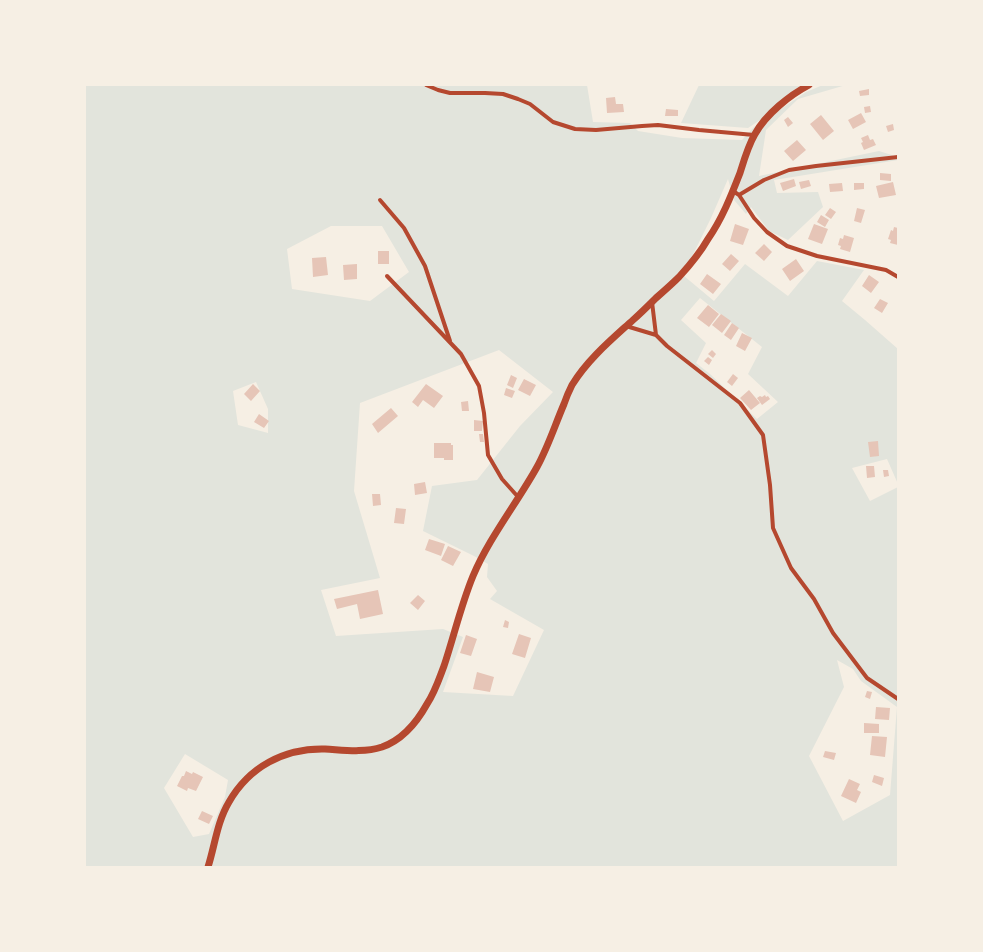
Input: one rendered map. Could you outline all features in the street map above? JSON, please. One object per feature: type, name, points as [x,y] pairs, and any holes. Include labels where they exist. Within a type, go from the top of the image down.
[{"type":"street","points":[[426,85],[450,93],[503,94],[518,98],[530,104],[553,122],[575,129],[596,130],[658,125],[754,135]]},
{"type":"street","points":[[208,867],[216,833],[229,802],[250,775],[262,766],[284,755],[301,750],[324,749],[361,751],[382,747],[398,739],[417,719],[429,702],[438,683],[474,573],[501,525],[538,466],[549,444],[571,387],[593,357],[678,277],[697,256],[736,193],[754,135],[764,121],[784,102],[809,85]]},
{"type":"street","points":[[736,193],[789,170],[898,157]]},
{"type":"street","points":[[736,193],[754,218],[768,232],[787,246],[817,256],[886,270],[898,277]]},
{"type":"street","points":[[380,200],[404,228],[425,266],[451,343]]},
{"type":"street","points":[[387,276],[461,354],[479,386],[484,413],[488,455],[502,479],[519,498]]},
{"type":"street","points":[[652,302],[656,335]]},
{"type":"street","points":[[626,326],[656,335],[667,346],[740,403],[763,435],[770,486],[773,528],[791,568],[814,599],[833,633],[867,678],[898,699]]},
{"type":"shaded area","points":[[85,85],[587,85],[593,122],[630,123],[638,131],[682,138],[742,140],[754,127],[806,92],[823,85],[846,85],[798,99],[766,130],[759,176],[879,151],[898,157],[898,160],[774,180],[777,193],[818,192],[823,207],[788,240],[769,231],[751,207],[746,214],[734,200],[728,179],[711,218],[678,285],[684,276],[714,301],[745,264],[788,296],[817,261],[864,270],[842,301],[898,349],[898,484],[887,459],[852,468],[870,501],[898,487],[898,867],[85,867]],"holes":[[[331,226],[382,226],[409,272],[370,301],[292,289],[287,249]],[[700,298],[762,347],[748,374],[778,402],[757,419],[710,374],[696,363],[706,343],[681,320]],[[499,350],[553,392],[520,426],[477,480],[432,486],[423,531],[488,564],[487,577],[497,591],[490,599],[544,630],[513,696],[443,692],[463,637],[443,629],[336,636],[321,590],[380,578],[354,491],[360,403]],[[256,382],[268,409],[268,433],[238,425],[233,391]],[[837,660],[853,669],[861,681],[897,707],[890,795],[843,821],[809,756],[844,687]],[[185,754],[228,780],[225,797],[209,834],[193,837],[164,788]]]},
{"type":"shaded area","points":[[699,85],[813,85],[748,128],[681,123]]},
{"type":"building","points":[[869,89],[869,95],[860,96],[859,91]]},
{"type":"building","points":[[615,97],[616,104],[623,104],[624,112],[607,113],[606,98]]},
{"type":"building","points":[[870,106],[871,112],[865,113],[864,107]]},
{"type":"building","points":[[666,109],[678,110],[678,116],[665,116]]},
{"type":"building","points":[[861,113],[866,122],[853,129],[848,120]]},
{"type":"building","points":[[821,115],[834,131],[823,140],[810,124]]},
{"type":"building","points":[[788,117],[793,123],[788,127],[784,120]]},
{"type":"building","points":[[893,124],[894,130],[888,132],[886,126]]},
{"type":"building","points":[[868,135],[870,140],[873,139],[876,145],[864,150],[861,143],[863,142],[861,138]]},
{"type":"building","points":[[797,140],[806,150],[793,161],[784,151]]},
{"type":"building","points":[[880,173],[891,174],[891,181],[880,180]]},
{"type":"building","points":[[794,179],[796,186],[783,191],[780,183]]},
{"type":"building","points":[[809,180],[811,186],[801,189],[799,182]]},
{"type":"building","points":[[893,182],[896,195],[879,198],[876,186]]},
{"type":"building","points":[[842,183],[843,191],[830,192],[829,184]]},
{"type":"building","points":[[854,183],[864,183],[864,189],[854,190]]},
{"type":"building","points":[[830,208],[836,212],[831,219],[825,215]]},
{"type":"building","points":[[857,208],[865,210],[861,223],[854,221]]},
{"type":"building","points":[[821,215],[829,220],[825,227],[817,222]]},
{"type":"building","points":[[735,224],[749,229],[743,245],[730,241]]},
{"type":"building","points":[[814,224],[828,229],[822,244],[808,239]]},
{"type":"building","points":[[894,227],[898,228],[898,245],[890,243],[891,240],[888,239],[891,230],[893,231]]},
{"type":"building","points":[[844,235],[854,238],[850,252],[840,249],[841,246],[838,245],[840,238],[843,239]]},
{"type":"building","points":[[764,244],[772,252],[764,261],[755,253]]},
{"type":"building","points":[[378,251],[389,251],[389,264],[378,264]]},
{"type":"building","points":[[731,254],[739,261],[730,271],[722,264]]},
{"type":"building","points":[[326,257],[328,275],[313,277],[312,258]]},
{"type":"building","points":[[796,259],[804,271],[790,281],[782,269]]},
{"type":"building","points":[[357,264],[357,279],[344,280],[343,265]]},
{"type":"building","points":[[707,274],[721,284],[713,294],[700,284]]},
{"type":"building","points":[[869,275],[879,282],[871,293],[862,286]]},
{"type":"building","points":[[880,299],[888,303],[882,313],[874,308]]},
{"type":"building","points":[[708,305],[719,314],[709,327],[697,318]]},
{"type":"building","points":[[721,314],[731,321],[722,333],[712,325]]},
{"type":"building","points":[[732,323],[739,328],[731,340],[724,335]]},
{"type":"building","points":[[742,333],[752,338],[745,351],[736,346]]},
{"type":"building","points":[[712,350],[716,354],[713,358],[708,354]]},
{"type":"building","points":[[708,357],[712,360],[709,365],[704,361]]},
{"type":"building","points":[[733,374],[738,378],[732,386],[727,382]]},
{"type":"building","points":[[511,375],[517,378],[513,388],[507,385]]},
{"type":"building","points":[[524,379],[536,385],[530,396],[518,390]]},
{"type":"building","points":[[253,384],[260,391],[251,401],[244,394]]},
{"type":"building","points":[[426,384],[443,396],[434,408],[423,400],[418,407],[412,402]]},
{"type":"building","points":[[506,388],[515,391],[512,398],[504,395]]},
{"type":"building","points":[[749,390],[760,403],[751,410],[740,398]]},
{"type":"building","points":[[765,395],[770,399],[762,405],[757,398]]},
{"type":"building","points":[[468,401],[469,411],[462,411],[461,402]]},
{"type":"building","points":[[391,408],[398,416],[378,433],[372,424]]},
{"type":"building","points":[[259,414],[269,421],[264,428],[254,422]]},
{"type":"building","points":[[474,420],[483,421],[482,431],[474,431]]},
{"type":"building","points":[[479,434],[483,434],[484,442],[480,442]]},
{"type":"building","points":[[878,441],[879,456],[870,457],[868,442]]},
{"type":"building","points":[[434,443],[451,443],[451,445],[453,445],[453,460],[434,458]]},
{"type":"building","points":[[866,466],[874,466],[875,477],[867,478]]},
{"type":"building","points":[[883,470],[888,470],[889,476],[884,477]]},
{"type":"building","points":[[425,482],[427,493],[415,495],[414,484]]},
{"type":"building","points":[[372,494],[380,494],[381,505],[373,506]]},
{"type":"building","points":[[396,508],[406,509],[404,524],[394,523]]},
{"type":"building","points":[[429,539],[445,544],[441,556],[425,550]]},
{"type":"building","points":[[448,546],[461,552],[453,566],[441,560]]},
{"type":"building","points":[[378,590],[383,614],[360,619],[357,604],[337,609],[334,599]]},
{"type":"building","points":[[418,595],[425,601],[418,610],[410,603]]},
{"type":"building","points":[[505,620],[509,622],[508,628],[503,627]]},
{"type":"building","points":[[519,634],[531,638],[525,658],[512,654]]},
{"type":"building","points":[[466,635],[477,639],[471,656],[460,653]]},
{"type":"building","points":[[477,672],[494,677],[490,692],[473,689]]},
{"type":"building","points":[[867,691],[872,692],[870,699],[865,697]]},
{"type":"building","points":[[876,707],[890,708],[889,720],[875,719]]},
{"type":"building","points":[[864,723],[879,724],[879,733],[864,733]]},
{"type":"building","points":[[872,736],[887,737],[885,757],[870,755]]},
{"type":"building","points":[[825,751],[836,753],[834,760],[823,757]]},
{"type":"building","points":[[186,771],[192,774],[193,772],[203,777],[196,791],[188,788],[187,791],[177,786]]},
{"type":"building","points":[[874,775],[884,778],[882,786],[872,782]]},
{"type":"building","points":[[849,779],[860,784],[857,790],[861,792],[856,803],[841,796]]},
{"type":"building","points":[[202,811],[213,816],[209,824],[198,819]]}]
